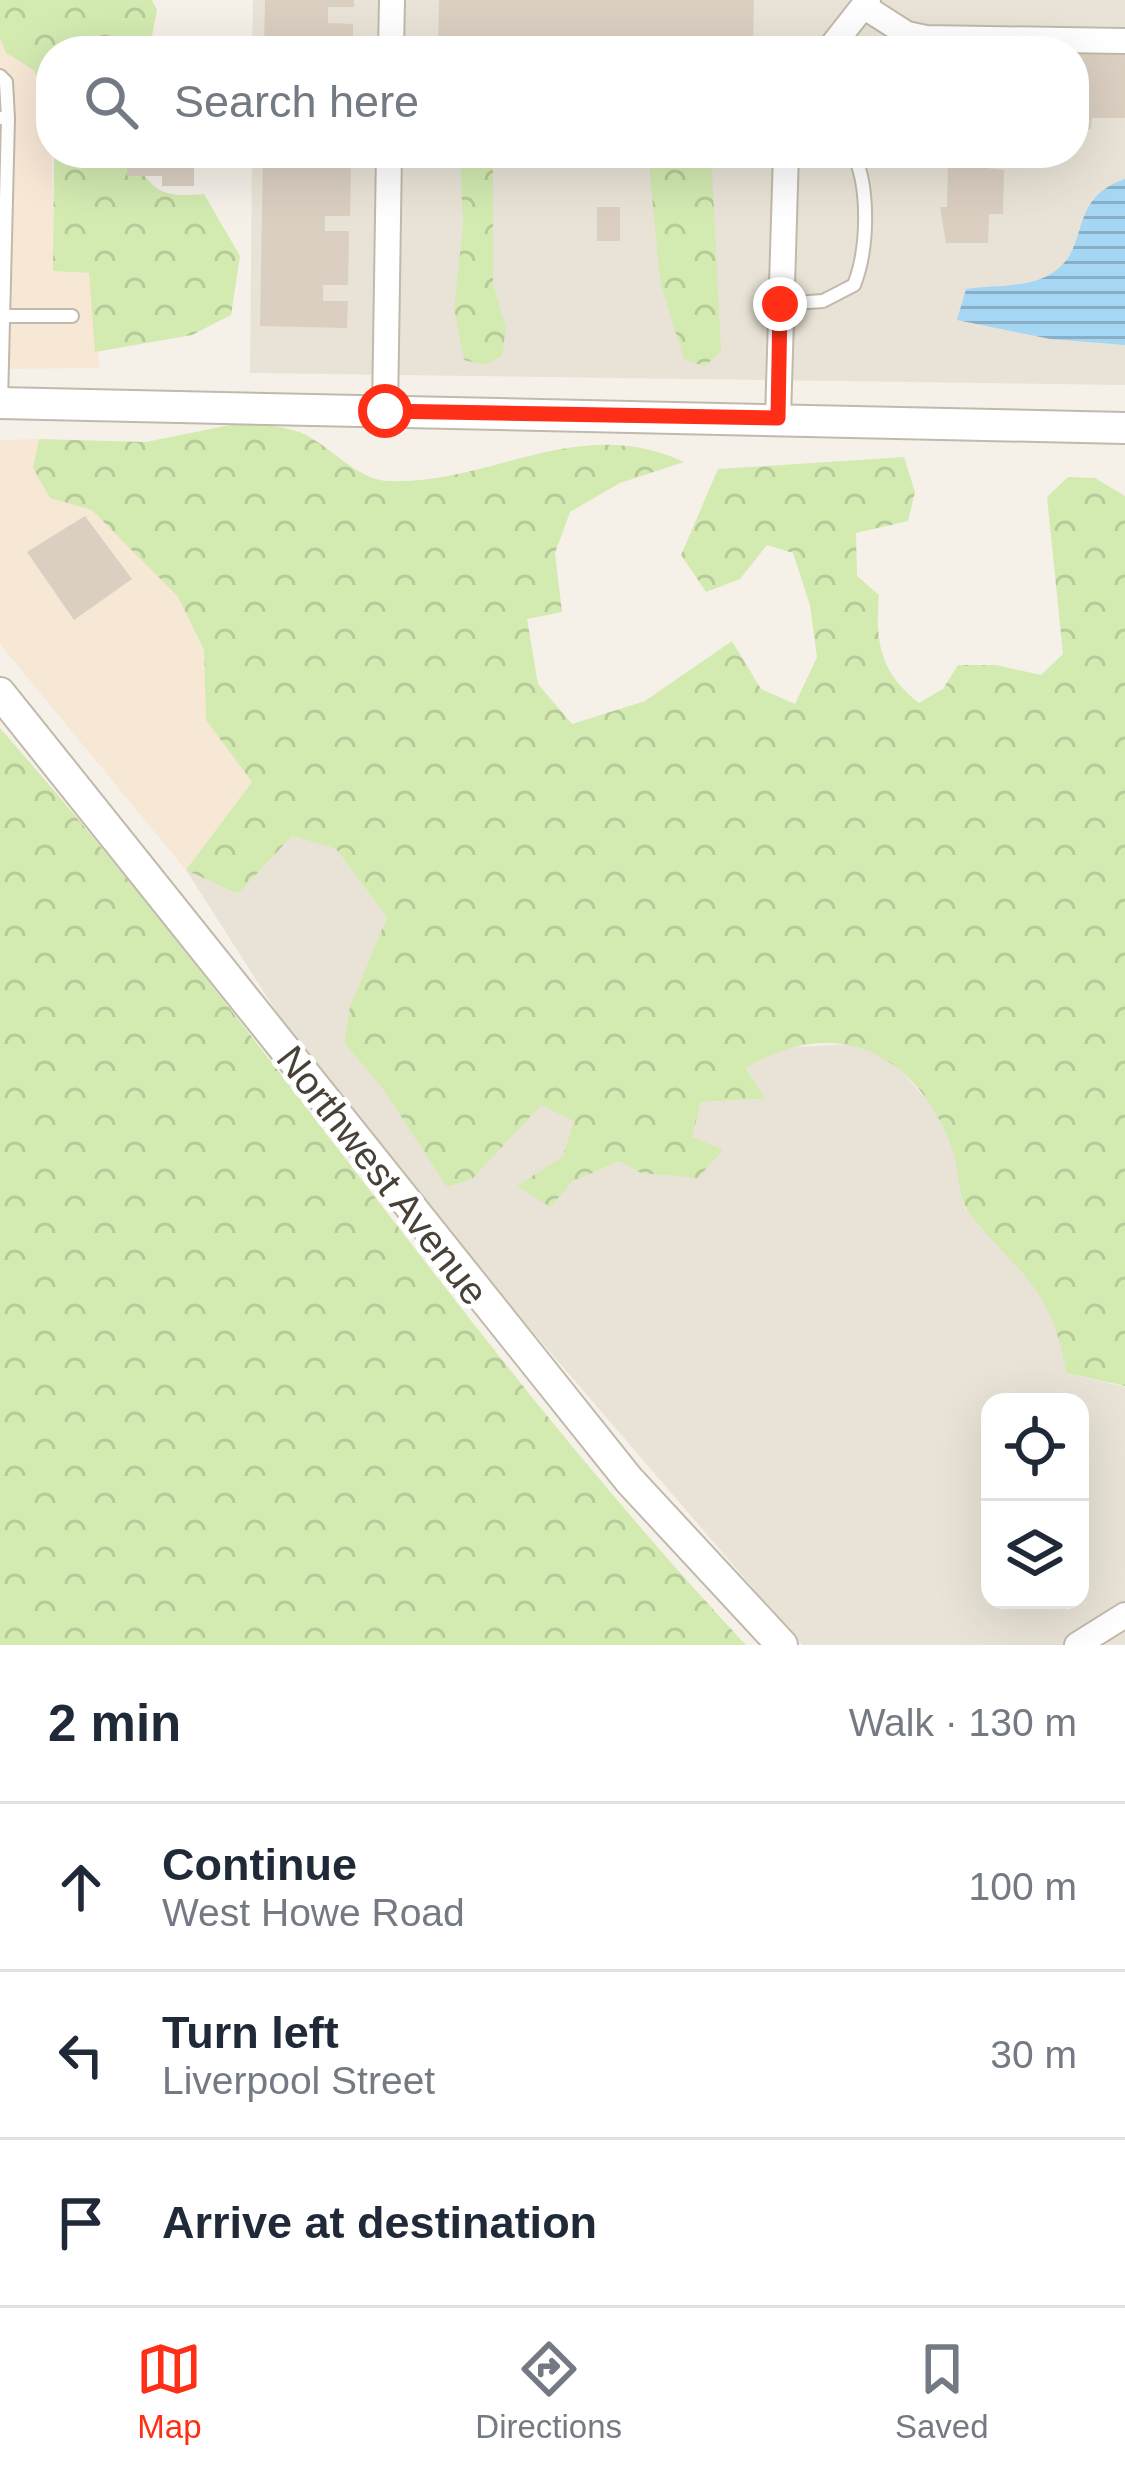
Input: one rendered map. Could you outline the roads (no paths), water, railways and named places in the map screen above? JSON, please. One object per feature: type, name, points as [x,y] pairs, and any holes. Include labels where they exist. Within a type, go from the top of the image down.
[{"type":"street","points":[[391,36],[392,0]]},
{"type":"street","points":[[838,36],[858,4],[916,36]]},
{"type":"street","points":[[1089,40],[1125,41]]},
{"type":"street","points":[[385,411],[389,168]]},
{"type":"street","points":[[778,418],[785,168]]},
{"type":"street","points":[[0,403],[1125,428]]},
{"type":"street","name":"Northwest Avenue","points":[[0,693],[629,1480],[782,1645]]},
{"type":"street","points":[[1077,1645],[1125,1615]]},
{"type":"lane","points":[[0,76],[7,82],[0,403]]},
{"type":"lane","points":[[780,304],[823,302],[854,285],[862,259],[863,184],[858,168]]},
{"type":"lane","points":[[2,316],[72,316]]},
{"type":"water","points":[[1125,179],[1125,345],[1050,339],[957,320],[966,289],[1030,282],[1063,265],[1094,199]]}]
